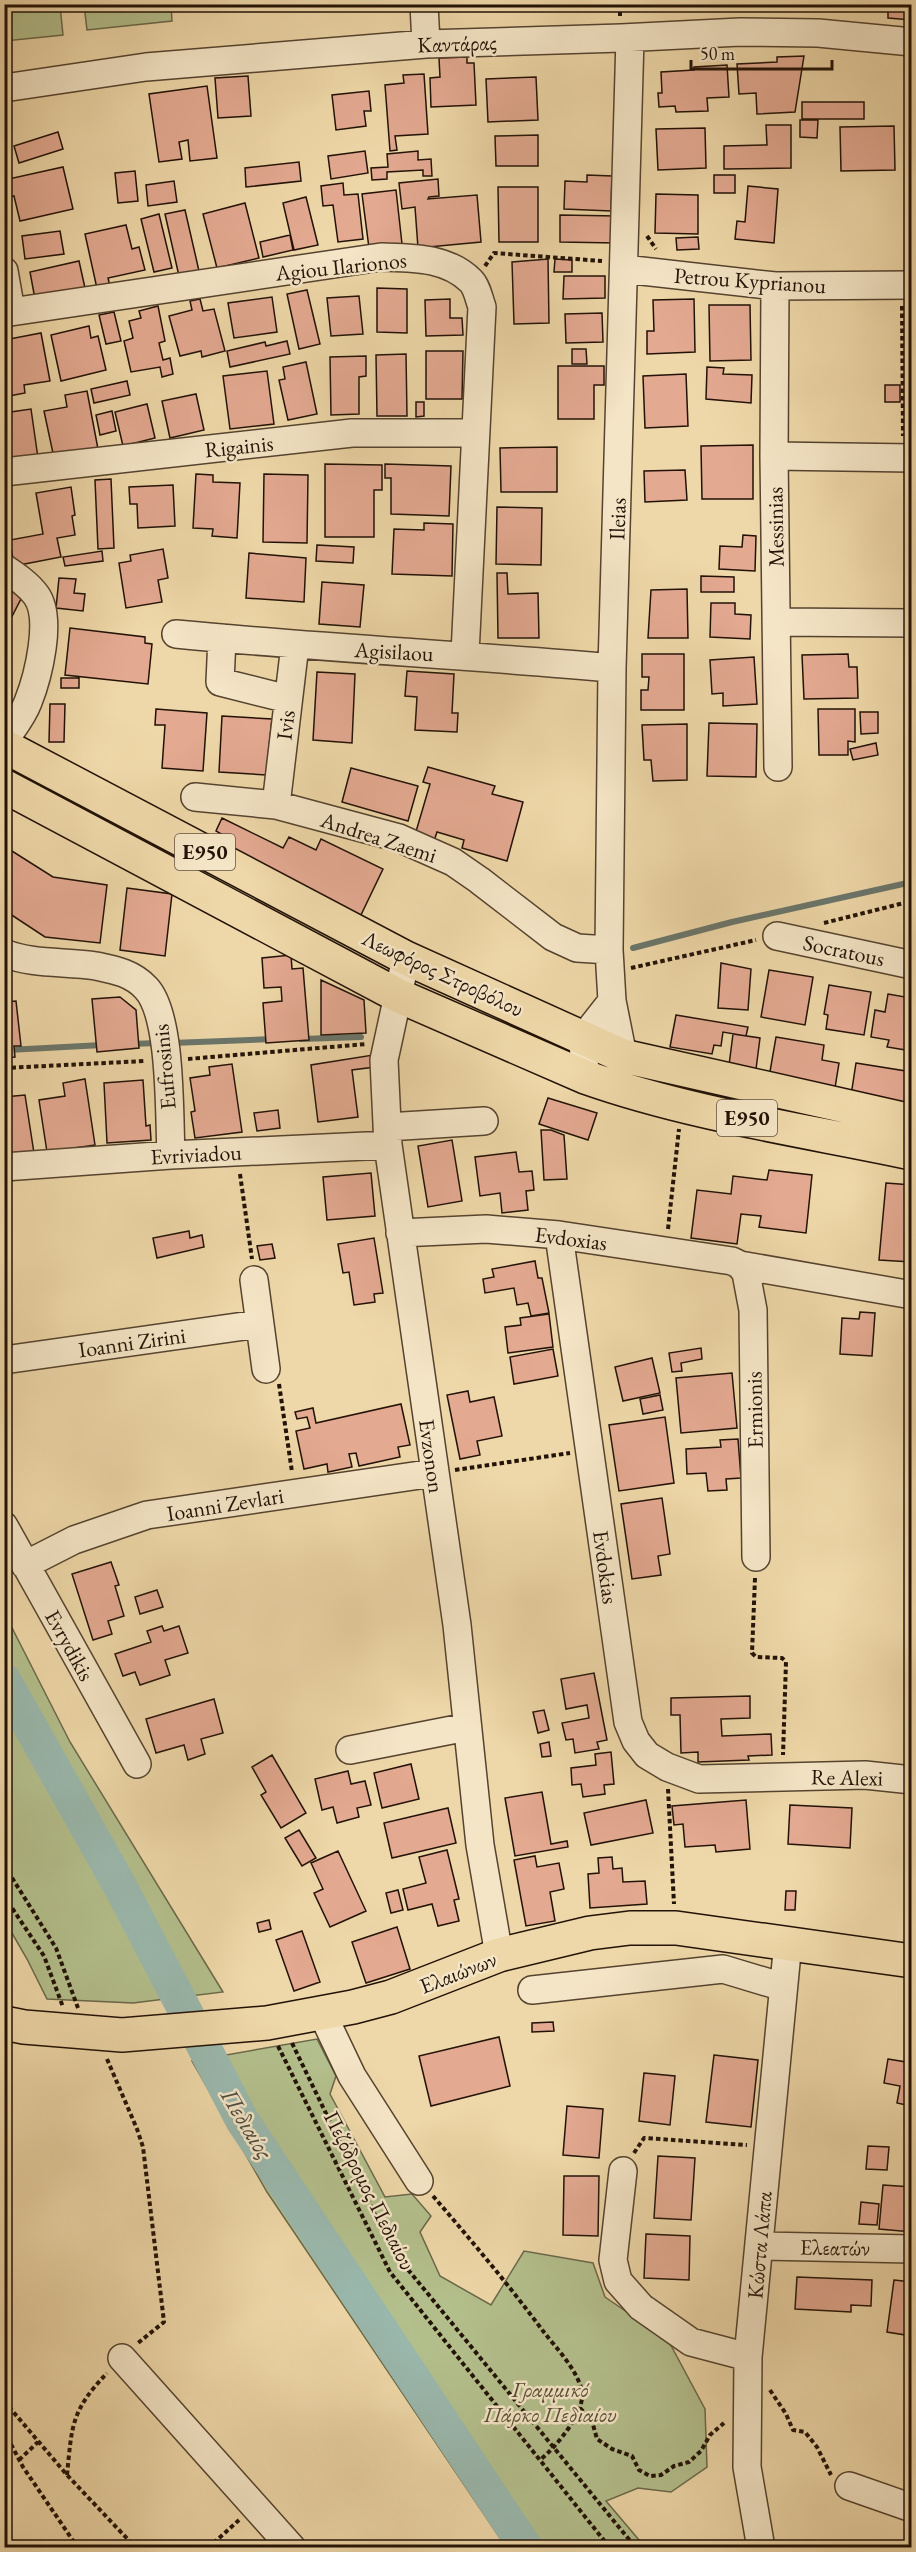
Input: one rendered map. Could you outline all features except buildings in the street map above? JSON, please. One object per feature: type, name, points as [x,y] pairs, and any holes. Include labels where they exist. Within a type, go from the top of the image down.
[{"type":"main road","name":"Λεωφόρος Στροβόλου","points":[[4,746],[406,958],[623,1056],[912,1121]]},
{"type":"main road","name":"Λεωφόρος Στροβόλου","points":[[4,786],[397,995],[585,1077],[681,1105],[912,1152]]},
{"type":"main road","name":"Ελαιώνων","points":[[4,2023],[104,2042],[122,2035],[275,2033],[322,2013],[391,1997],[499,1955],[608,1930],[676,1928],[912,1961]]},
{"type":"street","points":[[424,4],[426,44]]},
{"type":"street","name":"Καντάρας","points":[[4,88],[146,67],[426,44],[740,32],[818,33],[912,42]]},
{"type":"street","name":"Ileias","points":[[623,1056],[612,1000],[609,950],[612,668],[630,38]]},
{"type":"street","name":"Agiou Ilarionos","points":[[8,312],[381,257],[418,258],[448,265],[472,282]]},
{"type":"street","name":"Petrou Kyprianou","points":[[624,266],[775,286],[907,285]]},
{"type":"street","points":[[4,271],[8,312]]},
{"type":"street","points":[[465,654],[482,307],[472,282]]},
{"type":"street","name":"Messinias","points":[[775,286],[774,456],[778,767]]},
{"type":"street","name":"Rigainis","points":[[4,472],[352,433],[475,433]]},
{"type":"street","points":[[774,456],[907,458]]},
{"type":"street","points":[[4,568],[20,578],[37,596],[44,615],[41,656],[28,703],[4,741]]},
{"type":"street","points":[[776,622],[912,623]]},
{"type":"street","name":"Agisilaou","points":[[176,634],[295,645],[465,654],[612,668]]},
{"type":"street","points":[[222,638],[220,682],[288,699]]},
{"type":"street","name":"Ivis","points":[[276,805],[295,645]]},
{"type":"street","name":"Andrea Zaemi","points":[[195,797],[276,805],[399,838],[453,862],[552,937],[577,948],[609,950]]},
{"type":"street","name":"Socratous","points":[[777,936],[912,965]]},
{"type":"street","name":"Eufrosinis","points":[[4,953],[26,960],[92,966],[130,976],[147,989],[159,1010],[165,1060],[171,1155]]},
{"type":"street","name":"Evzonon","points":[[406,958],[384,1060],[387,1136],[457,1625],[480,1845],[499,1955]]},
{"type":"street","points":[[585,1077],[583,1038],[612,1000]]},
{"type":"street","name":"Evriviadou","points":[[4,1167],[237,1152],[387,1136],[484,1121]]},
{"type":"street","name":"Evdoxias","points":[[400,1233],[486,1229],[559,1234],[732,1261],[912,1295]]},
{"type":"street","name":"Evdokias","points":[[559,1234],[628,1722],[636,1741],[647,1755],[667,1767],[699,1779],[782,1776]]},
{"type":"street","name":"Ermionis","points":[[740,1264],[748,1281],[753,1310],[756,1557]]},
{"type":"street","points":[[254,1280],[266,1369]]},
{"type":"street","name":"Ioanni Zirini","points":[[4,1360],[259,1324]]},
{"type":"street","name":"Ioanni Zevlari","points":[[25,1564],[75,1540],[147,1515],[434,1473]]},
{"type":"street","name":"Evrydikis","points":[[4,1526],[137,1764]]},
{"type":"street","points":[[350,1750],[467,1727]]},
{"type":"street","name":"Re Alexi","points":[[782,1776],[865,1774],[912,1780]]},
{"type":"street","name":"Κώστα Λάπα","points":[[761,2547],[747,2467],[748,2357],[788,1942]]},
{"type":"street","points":[[532,1990],[723,1969],[783,1987]]},
{"type":"street","points":[[322,2013],[352,2076],[419,2181]]},
{"type":"street","points":[[623,2171],[613,2260],[618,2281],[641,2307],[691,2342],[748,2357]]},
{"type":"street","name":"Ελεατών","points":[[759,2246],[912,2249]]},
{"type":"street","points":[[122,2358],[292,2547]]},
{"type":"street","points":[[849,2486],[912,2508]]},
{"type":"path","points":[[472,282],[494,253],[624,266]]},
{"type":"path","points":[[907,285],[907,458]]},
{"type":"path","points":[[4,1068],[165,1060],[387,1042]]},
{"type":"path","points":[[665,1250],[681,1105]]},
{"type":"path","points":[[237,1152],[254,1280]]},
{"type":"path","points":[[266,1369],[279,1378],[295,1493]]},
{"type":"path","points":[[434,1473],[591,1450]]},
{"type":"path","points":[[756,1557],[752,1653],[756,1657],[782,1658],[786,1662],[782,1776]]},
{"type":"path","points":[[667,1767],[676,1928]]},
{"type":"path","points":[[4,1865],[56,1948],[79,2010]]},
{"type":"path","points":[[4,1896],[44,1956],[64,2010]]},
{"type":"path","points":[[275,2033],[401,2261],[636,2547]]},
{"type":"path","name":"Πεζόδρομος Πεδιαίου","points":[[275,2033],[278,2045],[390,2272],[610,2547]]},
{"type":"path","points":[[67,2475],[71,2428],[86,2396],[122,2358],[164,2322],[142,2147],[104,2042]]},
{"type":"path","points":[[623,2171],[644,2138],[768,2147]]},
{"type":"path","points":[[419,2181],[493,2265],[571,2368],[582,2392],[580,2408],[554,2449],[540,2460]]},
{"type":"path","points":[[770,2388],[793,2430],[805,2432],[817,2446],[826,2467],[835,2480],[849,2486]]},
{"type":"path","points":[[4,2401],[67,2475],[136,2547]]},
{"type":"path","points":[[580,2408],[592,2421],[597,2439],[612,2449],[632,2456],[639,2470],[650,2476],[661,2475],[674,2466],[689,2462],[701,2451],[710,2435],[724,2424],[724,2416]]},
{"type":"path","points":[[4,2431],[19,2460],[78,2547]]},
{"type":"path","points":[[19,2460],[38,2442]]},
{"type":"path","points":[[208,2547],[255,2506]]},
{"type":"green space","points":[[4,5],[60,5],[63,35],[5,41]]},
{"type":"green space","points":[[84,5],[171,5],[172,21],[87,30]]},
{"type":"green space","points":[[5,1614],[70,1742],[223,1992],[133,2003],[47,1999],[5,1921]]},
{"type":"green space","name":"Γραμμικό Πάρκο Πεδιαίου","points":[[317,2039],[336,2076],[330,2094],[385,2197],[412,2194],[431,2216],[420,2232],[440,2276],[491,2305],[524,2251],[593,2263],[605,2297],[668,2340],[705,2409],[707,2467],[671,2492],[638,2488],[606,2501],[645,2547],[506,2547],[267,2192],[192,2061]]},
{"type":"waterway","points":[[633,948],[732,922],[912,882]]},
{"type":"waterway","points":[[301,1039],[361,1037]]},
{"type":"waterway","points":[[172,1043],[273,1039]]},
{"type":"waterway","points":[[130,1044],[159,1043]]},
{"type":"waterway","points":[[8,1050],[102,1045]]},
{"type":"waterway","name":"Πεδιαίος","points":[[4,1680],[120,1886],[242,2120],[526,2548]]}]
